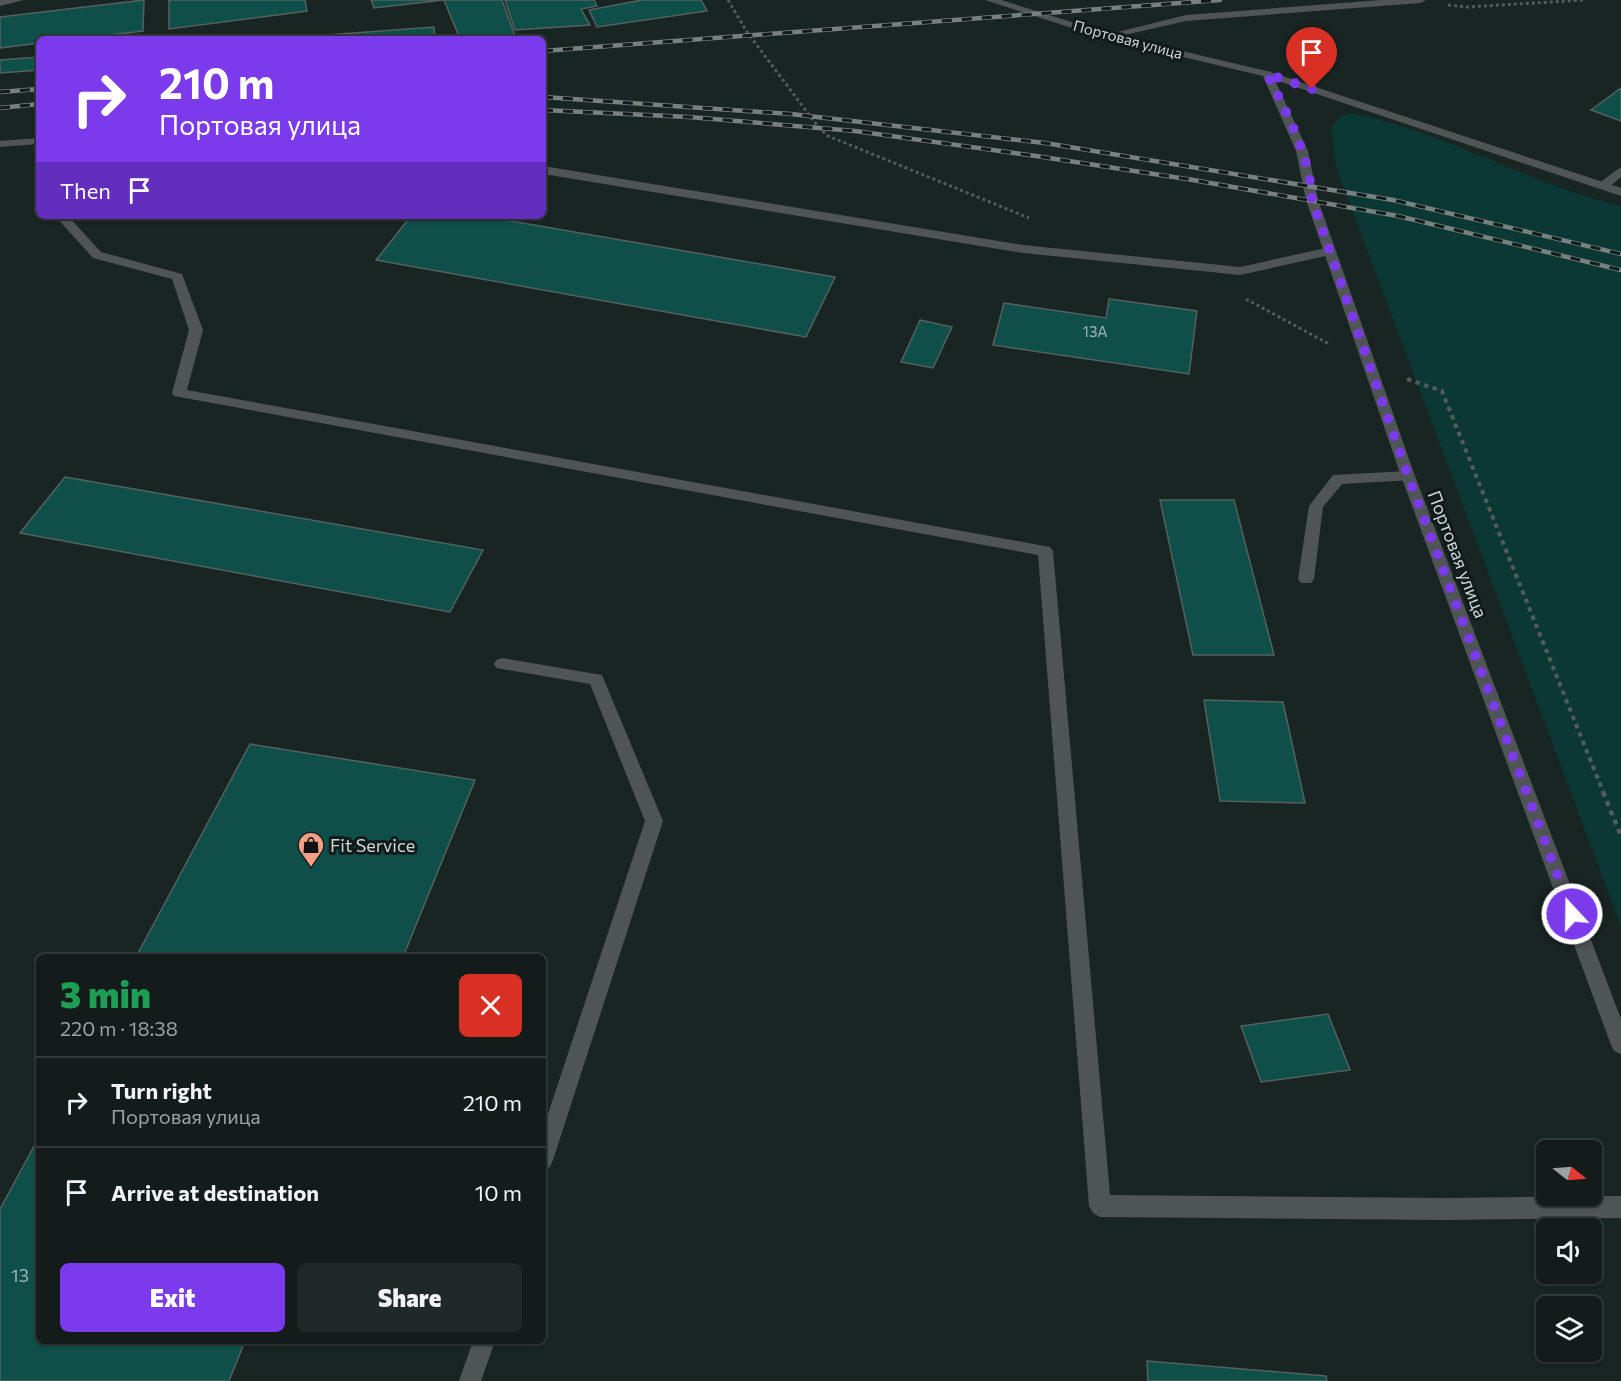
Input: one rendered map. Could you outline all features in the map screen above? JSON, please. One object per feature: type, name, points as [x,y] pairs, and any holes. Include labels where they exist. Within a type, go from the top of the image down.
[{"type":"street","points":[[0,3],[19,0]]},
{"type":"street","name":"Портовая улица","points":[[990,0],[1107,36],[1267,74],[1621,192]]},
{"type":"street","points":[[1107,36],[1186,18],[1421,0]]},
{"type":"street","name":"Портовая улица","points":[[1267,74],[1292,122],[1311,186],[1312,200],[1408,476],[1621,1045]]},
{"type":"street","points":[[0,144],[36,141]]},
{"type":"street","points":[[546,171],[1023,249],[1240,271],[1330,251]]},
{"type":"street","points":[[1603,186],[1621,171]]},
{"type":"street","points":[[65,219],[97,255],[178,277],[196,330],[179,393],[1045,551],[1100,1206],[1445,1209],[1621,1207]]},
{"type":"street","points":[[1306,579],[1316,506],[1338,479],[1408,476]]},
{"type":"street","points":[[502,664],[596,679],[654,821],[546,1151]]},
{"type":"street","points":[[470,1381],[483,1344]]},
{"type":"path","points":[[728,0],[747,32],[819,128],[828,136],[1033,220]]},
{"type":"path","points":[[1406,1],[1467,7],[1585,0]]},
{"type":"path","points":[[1240,295],[1370,366],[1442,391],[1621,836]]},
{"type":"shaded area","points":[[1352,113],[1420,132],[1553,185],[1621,206],[1621,926],[1336,167],[1331,128],[1340,116]]},
{"type":"building","points":[[144,0],[143,31],[101,36],[36,36],[36,43],[0,48],[0,17]]},
{"type":"building","points":[[169,0],[305,0],[307,11],[169,29]]},
{"type":"building","points":[[371,0],[444,0],[374,8]]},
{"type":"building","points":[[444,0],[502,0],[515,36],[459,36]]},
{"type":"building","points":[[505,0],[594,0],[597,6],[581,9],[590,25],[515,30]]},
{"type":"building","points":[[642,0],[701,0],[707,11],[597,27],[589,10]]},
{"type":"building","points":[[434,27],[435,36],[312,36]]},
{"type":"building","points":[[36,57],[36,70],[0,73],[0,60]]},
{"type":"building","points":[[1621,88],[1621,121],[1591,110]]},
{"type":"building","points":[[409,219],[499,219],[835,277],[806,337],[376,260]]},
{"type":"building","points":[[1109,299],[1197,311],[1189,374],[993,345],[1004,303],[1106,318]]},
{"type":"building","points":[[920,320],[952,327],[933,368],[901,362]]},
{"type":"building","points":[[65,477],[483,550],[450,612],[20,533]]},
{"type":"building","points":[[1160,500],[1234,500],[1274,655],[1193,655]]},
{"type":"building","points":[[1204,700],[1283,702],[1305,803],[1220,801]]},
{"type":"building","name":"Fit Service","points":[[250,744],[475,780],[404,954],[138,954]]},
{"type":"building","points":[[1328,1014],[1350,1070],[1261,1082],[1241,1026]]},
{"type":"building","points":[[36,1143],[36,1344],[244,1344],[229,1381],[0,1381],[0,1209]]},
{"type":"building","points":[[1147,1361],[1326,1376],[1327,1381],[1148,1381]]},
{"type":"railway","points":[[546,51],[1220,0]]},
{"type":"railway","points":[[0,92],[36,89]]},
{"type":"railway","points":[[546,97],[791,114],[1045,143],[1393,200],[1621,254]]},
{"type":"railway","points":[[0,108],[36,104]]},
{"type":"railway","points":[[546,110],[689,117],[855,131],[1036,156],[1193,180],[1398,216],[1621,270]]},
{"type":"place","name":"Fit Service","points":[[311,868]]},
{"type":"route","points":[[1312,89],[1267,74],[1292,122],[1311,186],[1312,200],[1408,476],[1572,914]]}]
